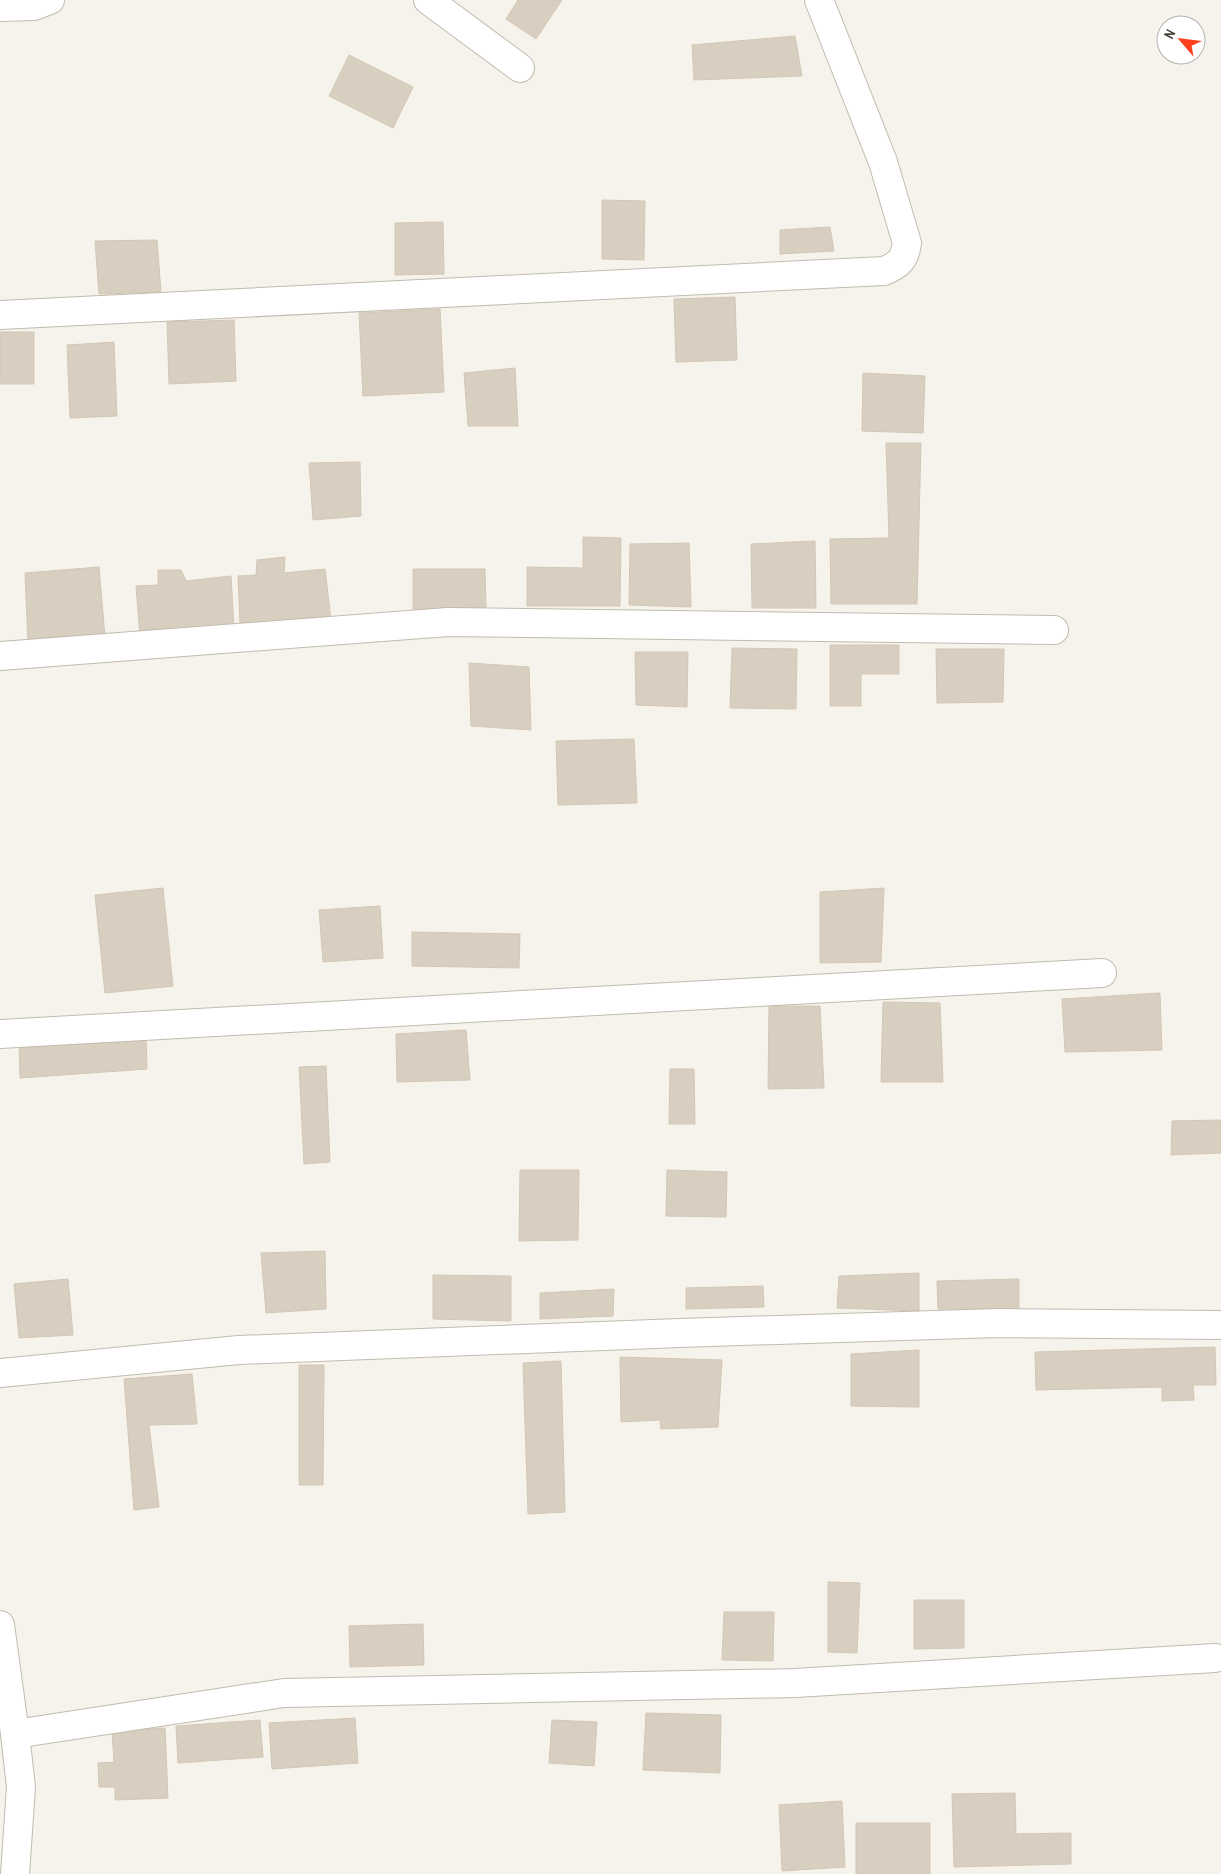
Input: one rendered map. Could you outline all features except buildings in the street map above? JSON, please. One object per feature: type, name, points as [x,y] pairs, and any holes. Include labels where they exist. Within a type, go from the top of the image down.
[{"type":"street","points":[[0,7],[34,6],[50,0]]},
{"type":"street","points":[[428,0],[520,68]]},
{"type":"street","points":[[0,315],[884,271],[898,265],[906,255],[908,243],[883,162],[819,0]]},
{"type":"street","points":[[0,656],[448,622],[1054,630]]},
{"type":"street","points":[[0,1034],[1102,973]]},
{"type":"street","points":[[0,1373],[239,1350],[582,1336],[998,1323],[1221,1325]]},
{"type":"street","points":[[0,1625],[16,1734],[21,1787],[15,1874]]},
{"type":"street","points":[[16,1734],[284,1693],[795,1683],[1215,1658]]}]
